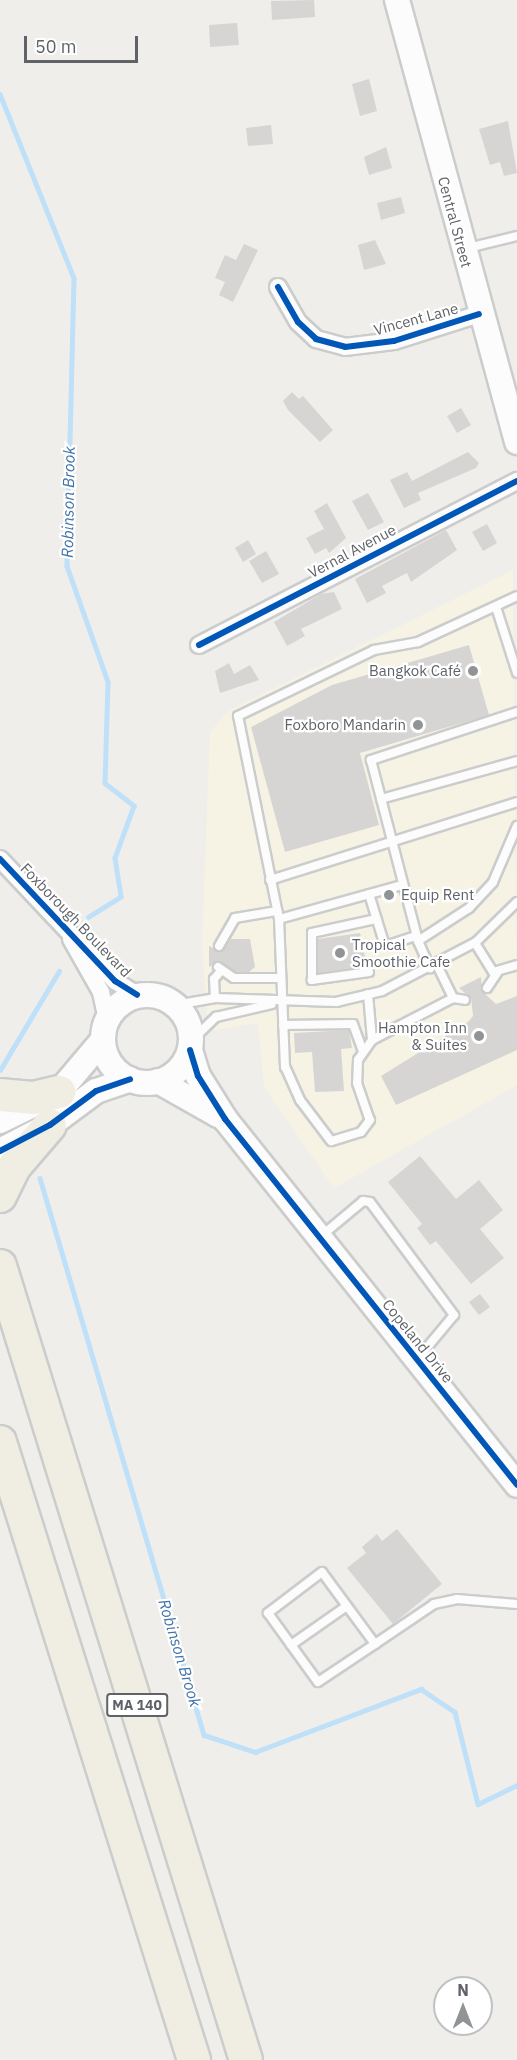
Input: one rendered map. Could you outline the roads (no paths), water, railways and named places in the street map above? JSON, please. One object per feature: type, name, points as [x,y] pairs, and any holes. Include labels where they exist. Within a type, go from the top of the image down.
[{"type":"highway","points":[[0,1095],[33,1098],[59,1092]]},
{"type":"highway","points":[[0,1196],[14,1167],[50,1125]]},
{"type":"highway","name":"MA 140","points":[[0,1266],[28,1350],[246,2060]]},
{"type":"highway","name":"MA 140","points":[[0,1442],[194,2060]]},
{"type":"street","name":"Central Street","points":[[397,0],[479,314],[509,388],[517,442]]},
{"type":"street","name":"Vincent Lane","points":[[278,287],[297,322],[316,339],[345,347],[394,341],[479,314]]},
{"type":"street","name":"Vernal Avenue","points":[[199,645],[517,481]]},
{"type":"street","name":"Foxborough Boulevard","points":[[0,859],[66,930],[137,995]]},
{"type":"street","name":"Foxborough Boulevard","points":[[66,930],[100,992],[108,1060],[130,1079]]},
{"type":"street","name":"Foxborough Boulevard","points":[[105,1030],[119,1004],[137,995],[157,996],[175,1005]]},
{"type":"street","points":[[175,1005],[188,1021],[190,1045],[198,1076],[225,1119]]},
{"type":"street","points":[[0,1121],[59,1092],[105,1030]]},
{"type":"street","points":[[158,1081],[174,1073],[190,1045]]},
{"type":"street","points":[[0,1151],[50,1125],[96,1091],[130,1079],[158,1081],[225,1119]]},
{"type":"street","name":"Copeland Drive","points":[[225,1119],[517,1485]]},
{"type":"lane","points":[[462,250],[517,236]]},
{"type":"lane","points":[[465,1000],[453,998],[372,1040],[363,1051],[357,1083],[370,1120],[361,1132],[331,1141],[300,1100],[285,1067],[278,978],[278,915],[238,716],[374,650],[418,642],[517,596]]},
{"type":"lane","points":[[496,607],[517,674]]},
{"type":"lane","points":[[453,998],[417,938],[371,759],[517,712]]},
{"type":"lane","points":[[381,800],[517,761]]},
{"type":"lane","points":[[270,880],[517,802]]},
{"type":"lane","points":[[369,894],[385,946],[417,938],[469,908],[493,882],[517,826]]},
{"type":"lane","points":[[219,946],[235,918],[278,915],[402,885]]},
{"type":"lane","points":[[175,1005],[215,998],[281,1002],[336,1002],[368,994],[433,966],[475,943],[517,903]]},
{"type":"lane","points":[[369,972],[312,980],[312,933],[376,919]]},
{"type":"lane","points":[[475,943],[496,973]]},
{"type":"lane","points":[[487,988],[496,973],[517,965]]},
{"type":"lane","points":[[215,998],[214,979],[219,969],[234,978],[278,978]]},
{"type":"lane","points":[[368,994],[372,1040]]},
{"type":"lane","points":[[190,1045],[216,1017],[281,1002]]},
{"type":"lane","points":[[283,1025],[353,1024],[363,1051]]},
{"type":"lane","points":[[320,1237],[363,1201],[370,1202],[454,1316],[418,1359]]},
{"type":"lane","points":[[375,1644],[322,1572],[268,1613],[318,1682],[375,1644],[434,1604],[457,1599],[517,1604]]},
{"type":"lane","points":[[291,1645],[347,1606]]},
{"type":"waterway","name":"Robinson Brook","points":[[0,94],[74,278],[67,566],[108,682],[105,783],[134,806],[115,858],[121,897],[89,917]]},
{"type":"waterway","name":"Robinson Brook","points":[[0,1070],[59,971]]},
{"type":"waterway","name":"Robinson Brook","points":[[40,1178],[204,1735],[255,1752],[421,1689],[455,1712],[478,1804],[517,1785]]},
{"type":"place","name":"Bangkok Café","points":[[473,671]]},
{"type":"place","name":"Foxboro Mandarin","points":[[418,725]]},
{"type":"place","name":"Equip Rent","points":[[389,895]]},
{"type":"place","name":"Tropical Smoothie Cafe","points":[[340,953]]},
{"type":"place","name":"Hampton Inn & Suites","points":[[479,1036]]}]
